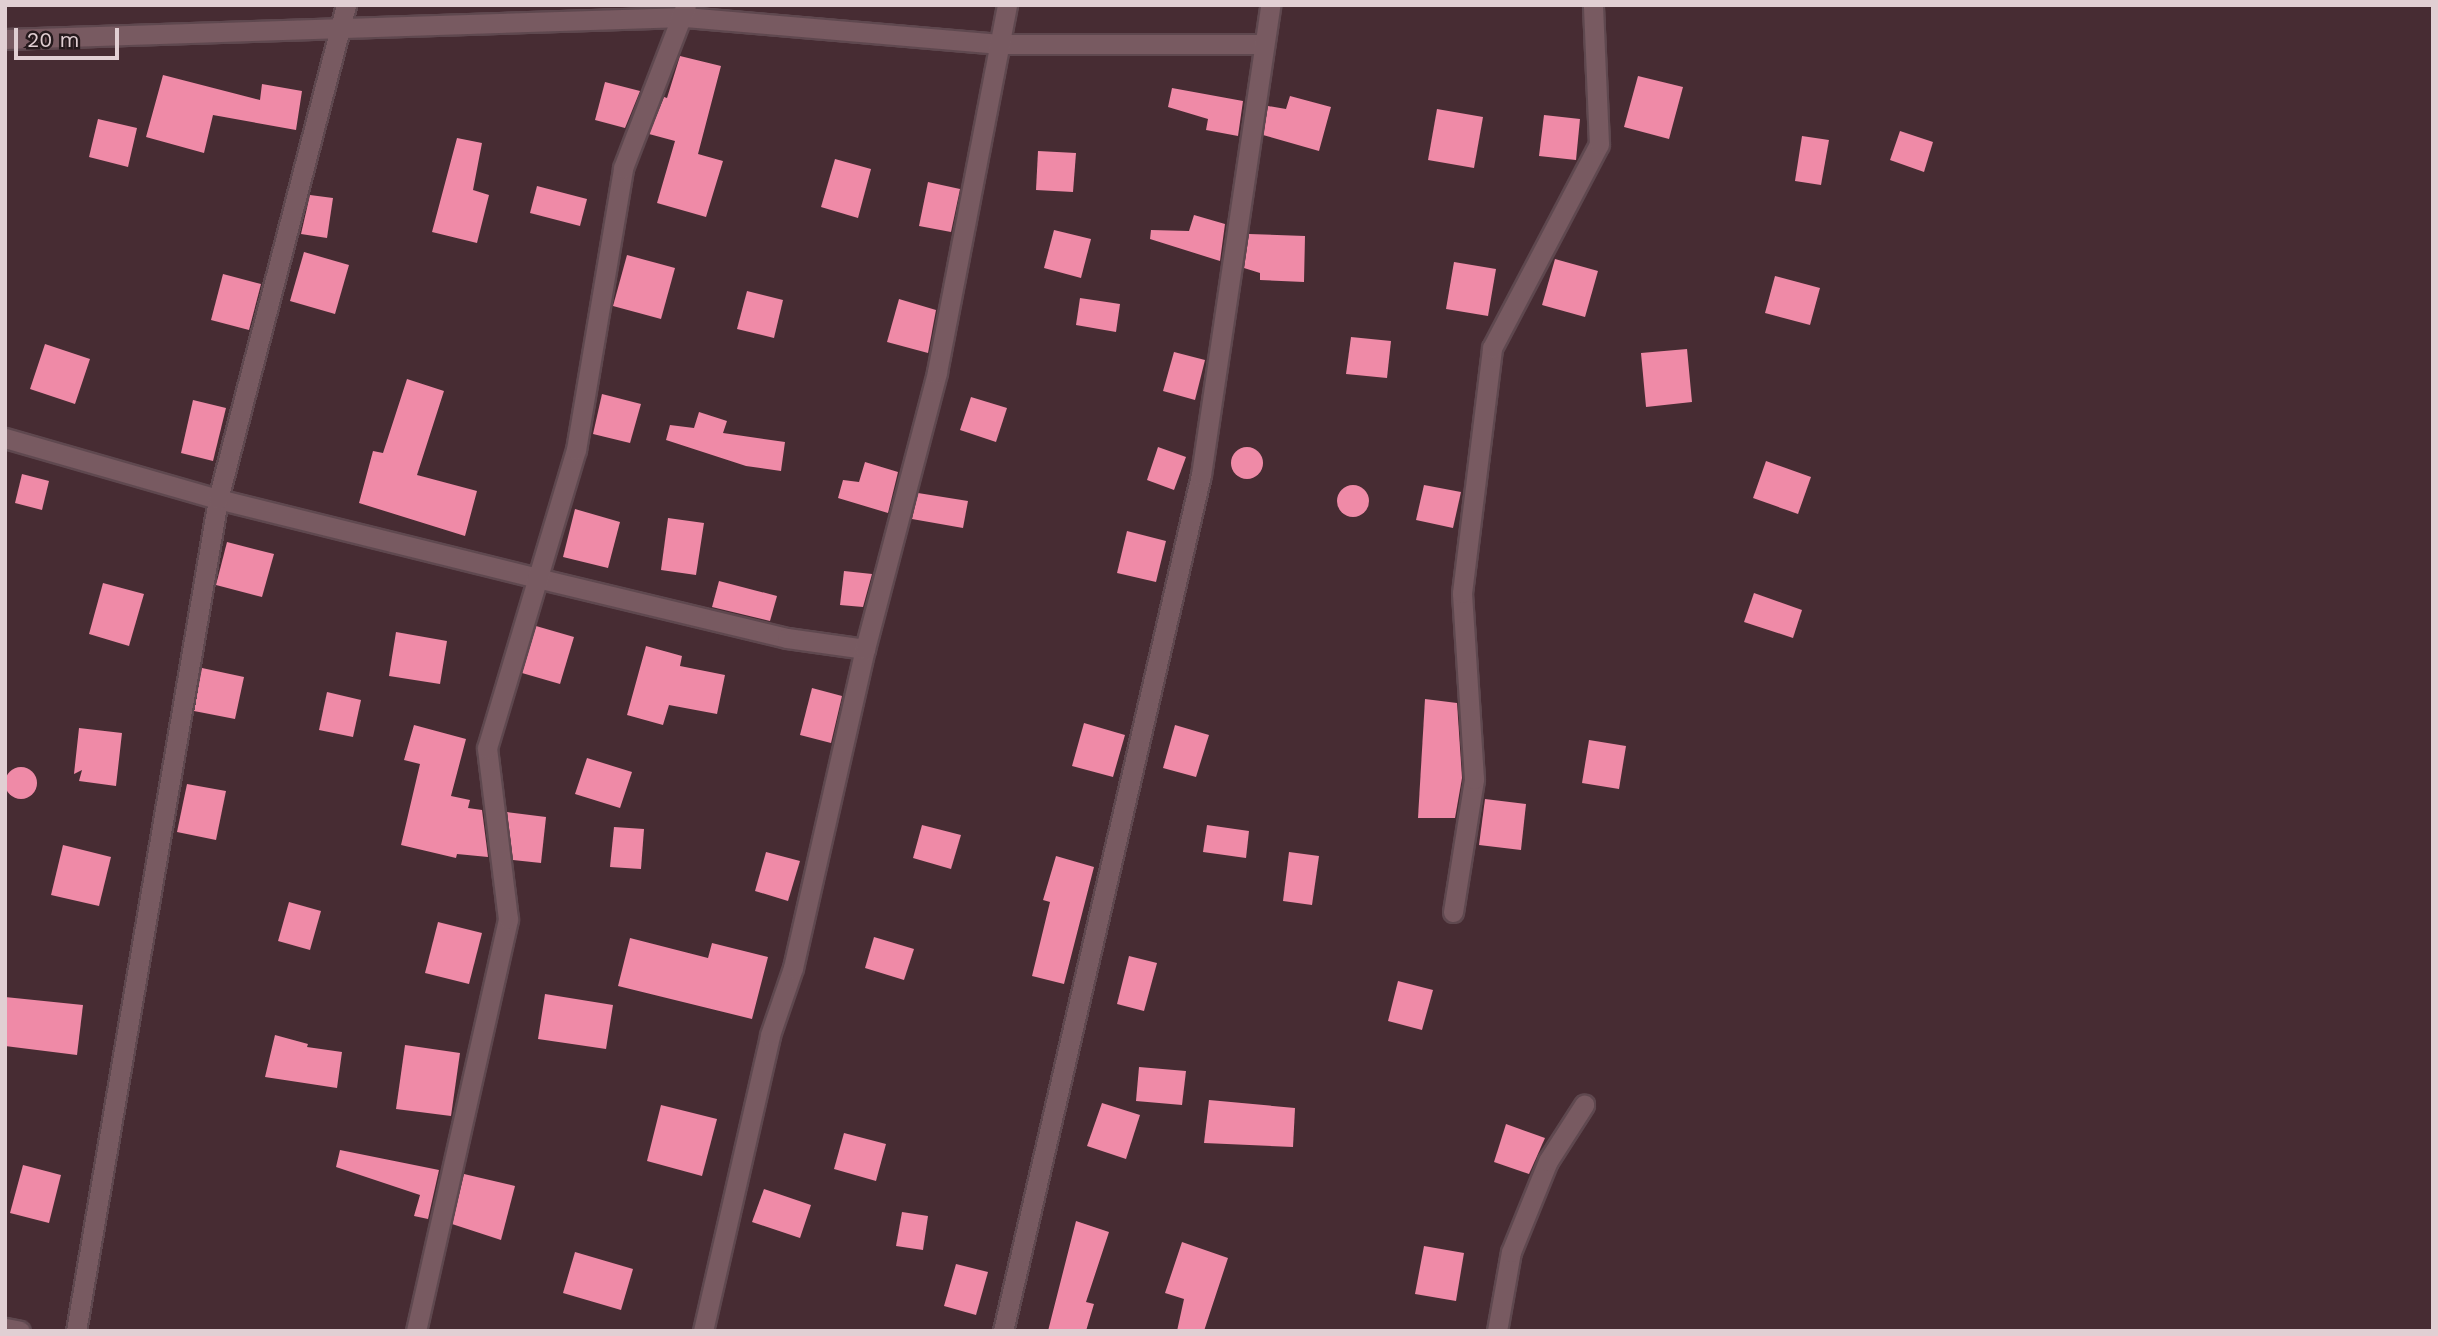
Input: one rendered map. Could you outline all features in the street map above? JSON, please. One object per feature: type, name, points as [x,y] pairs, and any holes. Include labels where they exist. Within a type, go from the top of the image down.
[{"type":"street","points":[[76,1331],[218,499],[336,32],[346,5]]},
{"type":"street","points":[[704,1331],[770,1035],[793,968],[865,649],[937,372],[1007,5]]},
{"type":"street","points":[[1003,1331],[1200,475],[1262,44],[1270,5]]},
{"type":"street","points":[[1453,912],[1475,779],[1462,593],[1492,348],[1599,145],[1593,5]]},
{"type":"street","points":[[416,1331],[508,919],[488,748],[576,450],[624,168],[685,11]]},
{"type":"street","points":[[5,39],[336,32],[685,11],[1000,44],[1262,44]]},
{"type":"street","points":[[5,438],[218,499],[537,578],[787,638],[865,649]]},
{"type":"street","points":[[1497,1331],[1511,1252],[1548,1161],[1584,1105]]},
{"type":"street","points":[[5,1328],[20,1331]]},
{"type":"building","points":[[680,56],[721,66],[698,154],[723,161],[706,217],[657,203],[675,141],[649,134],[664,97],[667,98]]},
{"type":"building","points":[[163,75],[260,100],[262,84],[302,91],[296,130],[213,115],[204,153],[146,137]]},
{"type":"building","points":[[1638,76],[1683,87],[1669,139],[1624,127]]},
{"type":"building","points":[[605,82],[640,91],[625,128],[595,120]]},
{"type":"building","points":[[1172,88],[1243,101],[1238,136],[1206,130],[1208,119],[1168,107]]},
{"type":"building","points":[[1290,96],[1331,107],[1319,151],[1263,135],[1268,106],[1286,109]]},
{"type":"building","points":[[1437,109],[1483,117],[1474,168],[1428,160]]},
{"type":"building","points":[[1544,115],[1580,119],[1576,160],[1539,156]]},
{"type":"building","points":[[98,119],[137,128],[128,167],[89,157]]},
{"type":"building","points":[[1900,131],[1933,142],[1924,172],[1890,160]]},
{"type":"building","points":[[1802,136],[1829,140],[1821,185],[1795,181]]},
{"type":"building","points":[[457,138],[482,143],[473,190],[489,195],[477,243],[432,232]]},
{"type":"building","points":[[1038,151],[1076,153],[1073,192],[1036,190]]},
{"type":"building","points":[[835,159],[871,169],[858,218],[821,207]]},
{"type":"building","points":[[928,182],[960,189],[951,232],[919,226]]},
{"type":"building","points":[[537,186],[587,199],[580,226],[530,213]]},
{"type":"building","points":[[310,195],[333,198],[327,238],[301,234]]},
{"type":"building","points":[[1194,215],[1225,224],[1220,261],[1150,239],[1151,230],[1189,231]]},
{"type":"building","points":[[1054,230],[1091,239],[1081,278],[1044,268]]},
{"type":"building","points":[[1249,234],[1305,236],[1304,282],[1260,280],[1260,273],[1244,268]]},
{"type":"building","points":[[304,252],[349,265],[335,314],[290,301]]},
{"type":"building","points":[[627,255],[675,268],[661,319],[613,306]]},
{"type":"building","points":[[1555,259],[1598,271],[1585,317],[1542,305]]},
{"type":"building","points":[[1454,262],[1496,269],[1488,316],[1446,309]]},
{"type":"building","points":[[223,274],[261,284],[249,330],[211,320]]},
{"type":"building","points":[[1775,276],[1820,288],[1810,325],[1765,313]]},
{"type":"building","points":[[747,291],[783,300],[774,338],[737,329]]},
{"type":"building","points":[[1080,298],[1120,304],[1116,332],[1076,325]]},
{"type":"building","points":[[899,299],[936,310],[928,353],[887,342]]},
{"type":"building","points":[[1351,337],[1391,341],[1387,378],[1346,374]]},
{"type":"building","points":[[45,344],[90,359],[75,404],[30,389]]},
{"type":"building","points":[[1687,349],[1692,402],[1646,407],[1641,353]]},
{"type":"building","points":[[1174,352],[1205,360],[1195,400],[1163,391]]},
{"type":"building","points":[[407,379],[444,391],[417,475],[477,491],[465,536],[359,503],[373,451],[383,453]]},
{"type":"building","points":[[602,394],[641,404],[630,443],[593,434]]},
{"type":"building","points":[[971,397],[1007,408],[996,442],[960,430]]},
{"type":"building","points":[[193,400],[226,408],[213,461],[181,453]]},
{"type":"building","points":[[699,412],[727,421],[723,433],[785,442],[781,471],[746,466],[666,440],[670,425],[694,428]]},
{"type":"building","points":[[1158,447],[1186,457],[1174,490],[1147,480]]},
{"type":"building","points":[[1247,447],[1258,452],[1263,463],[1258,474],[1247,479],[1236,474],[1231,463],[1236,452]]},
{"type":"building","points":[[1766,461],[1811,477],[1798,514],[1753,498]]},
{"type":"building","points":[[865,462],[898,472],[888,513],[838,498],[843,480],[859,482]]},
{"type":"building","points":[[22,474],[49,481],[42,510],[15,503]]},
{"type":"building","points":[[1353,485],[1364,490],[1369,501],[1364,512],[1353,517],[1342,512],[1337,501],[1342,490]]},
{"type":"building","points":[[1424,485],[1461,492],[1453,528],[1416,520]]},
{"type":"building","points":[[918,493],[968,501],[963,528],[912,519]]},
{"type":"building","points":[[575,509],[620,522],[608,568],[563,557]]},
{"type":"building","points":[[668,518],[704,523],[696,575],[661,570]]},
{"type":"building","points":[[1127,531],[1166,541],[1156,582],[1117,573]]},
{"type":"building","points":[[227,542],[274,554],[262,597],[216,585]]},
{"type":"building","points":[[844,571],[872,574],[863,607],[840,605]]},
{"type":"building","points":[[719,581],[777,596],[770,621],[712,607]]},
{"type":"building","points":[[103,583],[144,594],[129,646],[89,634]]},
{"type":"building","points":[[1754,593],[1802,610],[1793,638],[1744,622]]},
{"type":"building","points":[[536,626],[574,637],[560,684],[522,673]]},
{"type":"building","points":[[396,632],[447,641],[440,684],[389,676]]},
{"type":"building","points":[[646,646],[682,656],[680,666],[725,675],[717,714],[669,705],[663,725],[627,715]]},
{"type":"building","points":[[202,668],[244,677],[235,719],[194,711]]},
{"type":"building","points":[[812,688],[842,696],[831,743],[800,735]]},
{"type":"building","points":[[327,692],[361,700],[353,737],[319,730]]},
{"type":"building","points":[[1425,699],[1457,703],[1462,778],[1455,818],[1418,818]]},
{"type":"building","points":[[1084,723],[1125,735],[1113,777],[1072,766]]},
{"type":"building","points":[[414,725],[466,739],[451,796],[470,800],[468,808],[482,810],[488,857],[457,854],[456,858],[401,845],[420,764],[404,760]]},
{"type":"building","points":[[1175,725],[1209,735],[1196,777],[1163,768]]},
{"type":"building","points":[[79,728],[122,733],[116,786],[79,781],[82,770],[74,774]]},
{"type":"building","points":[[1589,740],[1626,746],[1619,789],[1582,783]]},
{"type":"building","points":[[587,758],[632,772],[620,808],[575,794]]},
{"type":"building","points":[[21,767],[32,772],[37,783],[32,794],[21,799],[10,794],[5,783],[10,772]]},
{"type":"building","points":[[187,784],[226,791],[216,840],[177,832]]},
{"type":"building","points":[[1485,799],[1526,804],[1521,850],[1479,845]]},
{"type":"building","points":[[507,812],[546,817],[541,863],[513,860]]},
{"type":"building","points":[[922,825],[961,835],[951,869],[913,858]]},
{"type":"building","points":[[1207,825],[1249,831],[1246,858],[1203,852]]},
{"type":"building","points":[[614,827],[644,829],[641,869],[610,867]]},
{"type":"building","points":[[63,845],[111,857],[99,906],[51,895]]},
{"type":"building","points":[[766,852],[800,861],[788,901],[755,891]]},
{"type":"building","points":[[1289,852],[1319,856],[1312,905],[1283,901]]},
{"type":"building","points":[[1056,856],[1094,867],[1064,984],[1032,976],[1050,902],[1043,900]]},
{"type":"building","points":[[289,902],[321,911],[310,950],[278,941]]},
{"type":"building","points":[[438,922],[482,933],[469,984],[425,973]]},
{"type":"building","points":[[874,937],[914,949],[904,980],[865,968]]},
{"type":"building","points":[[630,938],[708,958],[712,943],[768,957],[752,1019],[618,986]]},
{"type":"building","points":[[1129,956],[1157,963],[1144,1011],[1117,1004]]},
{"type":"building","points":[[1398,981],[1433,990],[1422,1030],[1388,1021]]},
{"type":"building","points":[[545,994],[613,1005],[606,1049],[538,1039]]},
{"type":"building","points":[[5,997],[83,1005],[77,1055],[5,1046]]},
{"type":"building","points":[[275,1035],[308,1044],[307,1047],[342,1052],[337,1088],[265,1077]]},
{"type":"building","points":[[405,1045],[460,1053],[451,1116],[396,1109]]},
{"type":"building","points":[[1139,1067],[1186,1071],[1182,1105],[1136,1101]]},
{"type":"building","points":[[1209,1100],[1295,1108],[1293,1147],[1204,1143]]},
{"type":"building","points":[[1102,1103],[1140,1115],[1126,1159],[1087,1146]]},
{"type":"building","points":[[661,1105],[717,1119],[702,1176],[647,1161]]},
{"type":"building","points":[[1506,1124],[1545,1138],[1529,1174],[1494,1162]]},
{"type":"building","points":[[844,1133],[886,1144],[876,1181],[834,1169]]},
{"type":"building","points":[[340,1150],[439,1170],[428,1219],[414,1216],[420,1195],[336,1167]]},
{"type":"building","points":[[23,1165],[61,1175],[49,1223],[10,1213]]},
{"type":"building","points":[[464,1174],[515,1186],[501,1240],[452,1224]]},
{"type":"building","points":[[764,1189],[811,1205],[800,1238],[752,1222]]},
{"type":"building","points":[[902,1212],[928,1216],[923,1250],[896,1246]]},
{"type":"building","points":[[1076,1221],[1109,1232],[1086,1302],[1094,1304],[1086,1331],[1048,1331]]},
{"type":"building","points":[[1182,1242],[1228,1258],[1204,1331],[1177,1331],[1184,1299],[1165,1293]]},
{"type":"building","points":[[1424,1246],[1464,1253],[1456,1301],[1415,1294]]},
{"type":"building","points":[[575,1252],[633,1269],[621,1310],[563,1293]]},
{"type":"building","points":[[956,1264],[988,1272],[976,1315],[944,1306]]}]
